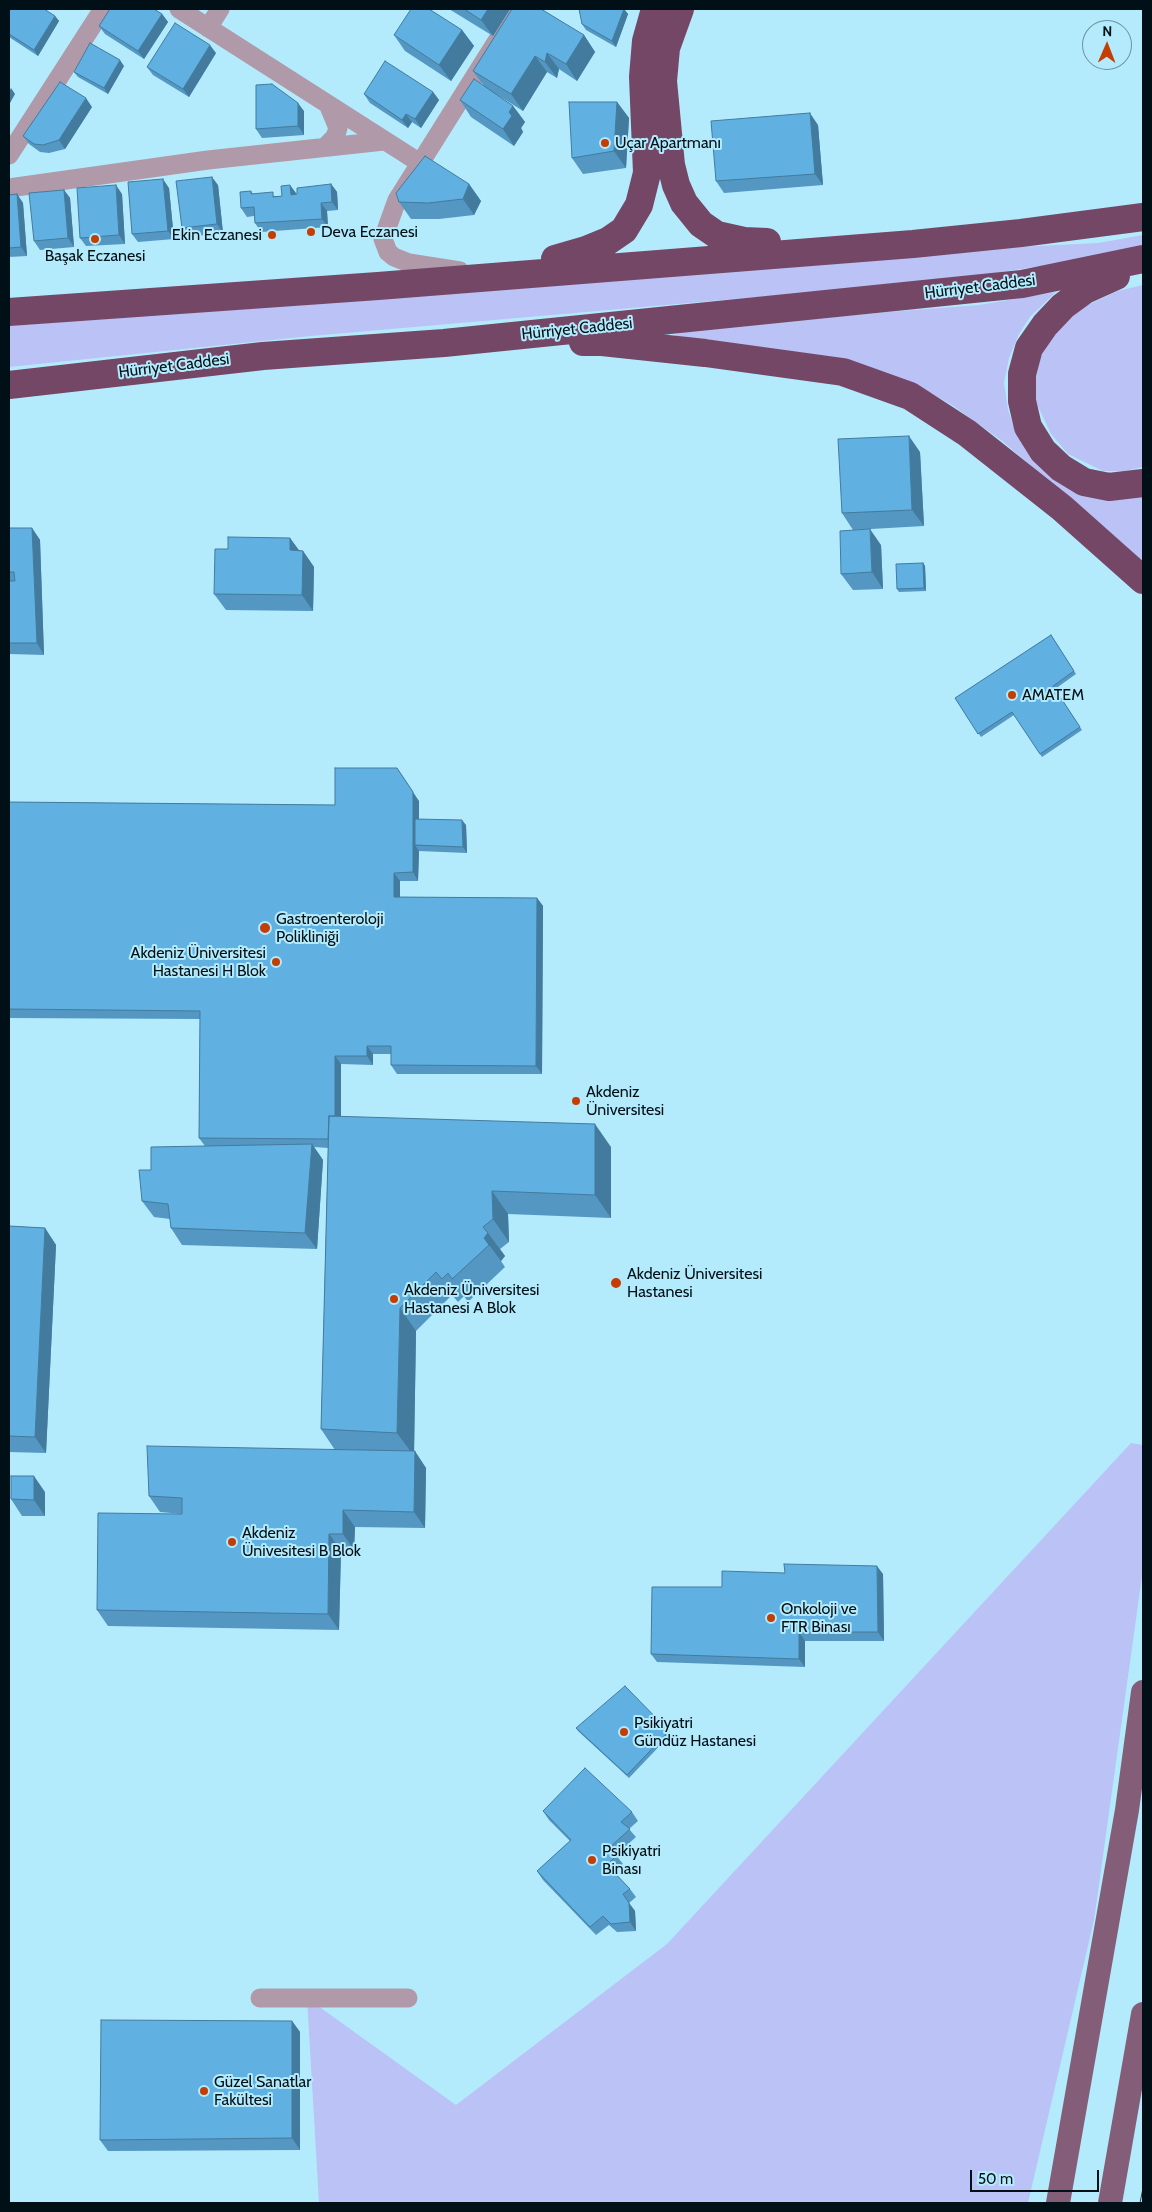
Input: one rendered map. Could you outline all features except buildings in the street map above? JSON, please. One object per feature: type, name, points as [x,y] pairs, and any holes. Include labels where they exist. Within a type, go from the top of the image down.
[{"type":"highway","points":[[661,10],[666,48],[663,81],[671,166],[676,185],[684,203],[701,224],[717,235],[744,242],[913,244]]},
{"type":"highway","points":[[496,275],[586,250],[608,241],[624,230],[639,205],[647,173],[644,68],[646,41],[661,10]]},
{"type":"highway","points":[[9,312],[913,244],[1021,233],[1143,217]]},
{"type":"highway","name":"Hürriyet Caddesi","points":[[9,385],[263,356],[444,343],[1022,284],[1143,259]]},
{"type":"highway","points":[[1143,264],[1085,290],[1063,306],[1045,326],[1030,348],[1022,374],[1022,401],[1028,427],[1043,451],[1061,468],[1084,482],[1109,487],[1143,483]]},
{"type":"highway","points":[[9,318],[221,297]]},
{"type":"highway","points":[[444,343],[602,342],[705,353],[833,371],[880,384],[910,396],[967,433],[1062,508],[1143,580]]},
{"type":"highway","points":[[9,376],[263,356]]},
{"type":"main road","points":[[1058,2203],[1127,1810],[1143,1692]]},
{"type":"main road","points":[[1110,2203],[1143,2014]]},
{"type":"street","points":[[9,155],[103,9]]},
{"type":"street","points":[[179,9],[420,163]]},
{"type":"street","points":[[208,28],[220,9]]},
{"type":"street","points":[[496,275],[409,263],[394,257],[388,252],[383,239],[397,200],[517,9]]},
{"type":"street","points":[[324,147],[335,137],[338,128],[328,104]]},
{"type":"street","points":[[9,188],[208,160],[384,140]]},
{"type":"street","points":[[260,1998],[408,1998]]},
{"type":"shaded area","points":[[1143,235],[1143,245],[1094,258],[941,281],[311,336],[9,367],[9,326],[939,251],[1098,243]]},
{"type":"shaded area","points":[[1143,285],[1143,467],[1124,471],[1103,471],[1068,454],[1051,434],[1036,402],[1035,373],[1045,346],[1066,315],[1118,291]]},
{"type":"shaded area","points":[[1056,292],[1030,317],[1019,334],[1009,358],[1004,383],[1008,410],[1016,433],[1026,450],[1049,474],[1143,494],[1143,562],[1001,440],[952,405],[920,387],[673,335],[693,330],[979,305]]},
{"type":"shaded area","points":[[1131,1443],[1143,1445],[1143,1569],[1094,1920],[1028,2203],[319,2203],[307,1998],[456,2105],[667,1944]]},
{"type":"tram line","points":[[1140,2203],[1143,2188]]},
{"type":"place","name":"Uçar Apartmanı","points":[[605,143]]},
{"type":"place","name":"Deva Eczanesi","points":[[311,232]]},
{"type":"place","name":"Ekin Eczanesi","points":[[272,235]]},
{"type":"place","name":"Başak Eczanesi","points":[[95,239]]},
{"type":"place","name":"AMATEM","points":[[1012,695]]},
{"type":"place","name":"Gastroenteroloji Polikliniği","points":[[265,928]]},
{"type":"place","name":"Akdeniz Üniversitesi Hastanesi H Blok","points":[[276,962]]},
{"type":"place","name":"Akdeniz Üniversitesi","points":[[576,1101]]},
{"type":"place","name":"Akdeniz Üniversitesi Hastanesi","points":[[616,1283]]},
{"type":"place","name":"Akdeniz Üniversitesi Hastanesi A Blok","points":[[394,1299]]},
{"type":"place","name":"Akdeniz Ünivesitesi B Blok","points":[[232,1542]]},
{"type":"place","name":"Onkoloji ve FTR Binası","points":[[771,1618]]},
{"type":"place","name":"Psikiyatri Gündüz Hastanesi","points":[[624,1732]]},
{"type":"place","name":"Psikiyatri Binası","points":[[592,1860]]},
{"type":"place","name":"Güzel Sanatlar Fakültesi","points":[[204,2091]]}]
